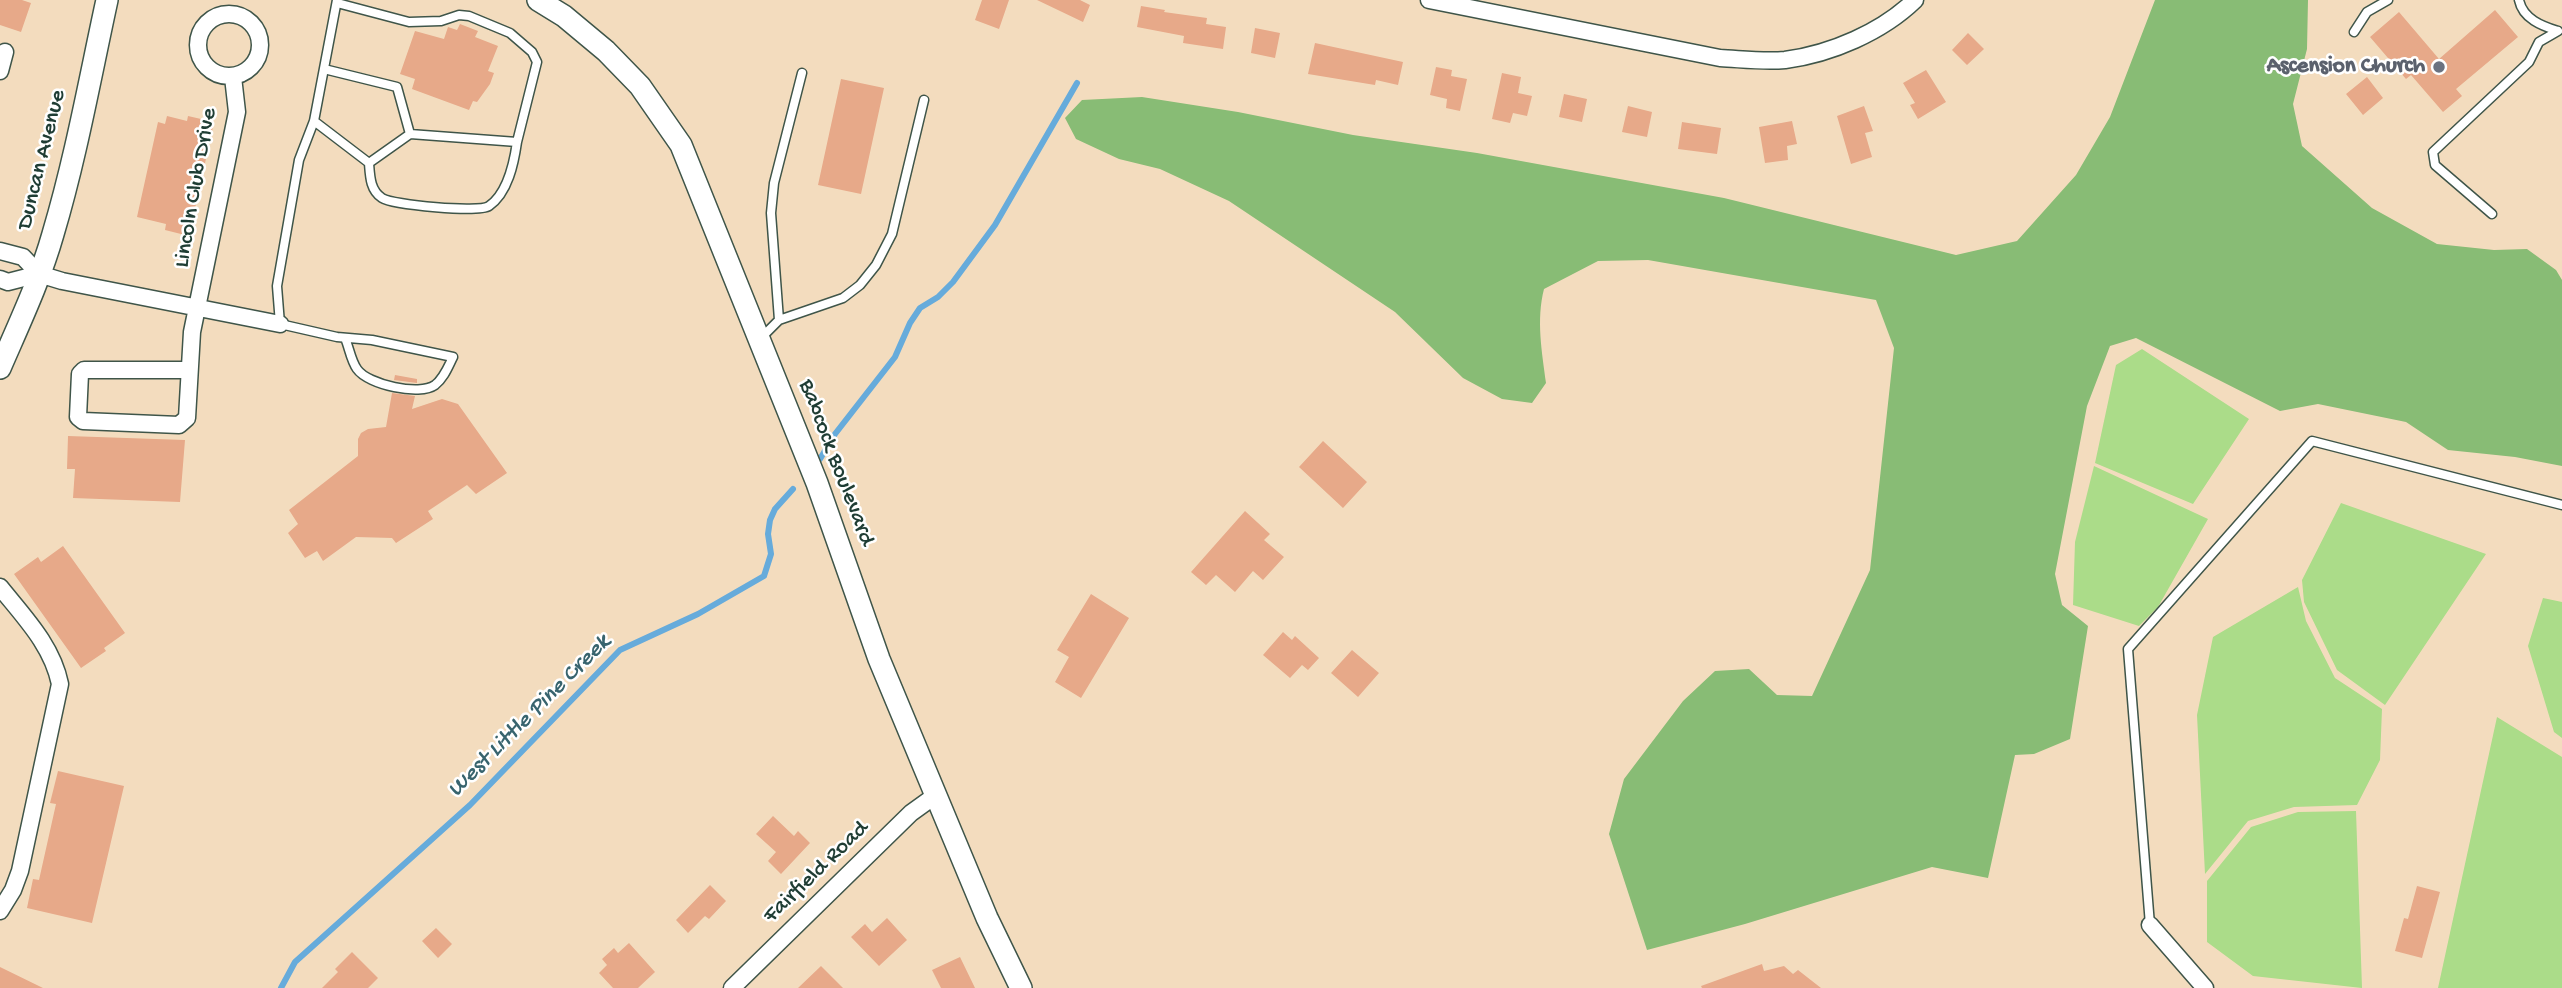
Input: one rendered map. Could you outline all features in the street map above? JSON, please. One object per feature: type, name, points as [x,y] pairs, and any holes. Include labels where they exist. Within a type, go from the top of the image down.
[{"type":"street","name":"Duncan Avenue","points":[[0,368],[53,236],[107,0]]},
{"type":"street","name":"Babcock Boulevard","points":[[538,0],[564,16],[606,51],[639,86],[670,128],[690,166],[817,483],[879,659],[987,918],[1021,988]]},
{"type":"street","points":[[1429,0],[1720,58],[1769,60],[1803,56],[1843,44],[1899,15],[1915,0]]},
{"type":"street","points":[[0,71],[2,48]]},
{"type":"street","name":"Lincoln Club Drive","points":[[189,370],[84,370],[80,374],[78,417],[83,421],[179,425],[187,418],[192,332],[237,112],[233,77]]},
{"type":"street","points":[[0,251],[23,257],[39,274],[62,281],[280,324]]},
{"type":"street","points":[[0,279],[8,282],[39,274]]},
{"type":"street","points":[[0,587],[48,649],[56,665],[60,684],[20,871],[13,890],[0,911]]},
{"type":"street","name":"Fairfield Road","points":[[732,988],[911,813],[936,795]]},
{"type":"street","points":[[2150,926],[2205,988]]},
{"type":"lane","points":[[2354,32],[2367,12],[2388,0]]},
{"type":"lane","points":[[2519,0],[2520,6],[2537,25],[2560,30]]},
{"type":"lane","points":[[314,121],[369,163],[372,186],[382,198],[475,210],[488,207],[499,196],[514,165],[537,62],[533,52],[510,33],[469,16],[459,15],[441,21],[409,22],[337,2],[314,121],[299,159],[277,286],[280,324],[453,357],[443,377],[433,386],[420,390],[388,385],[357,370],[345,338]]},
{"type":"lane","points":[[2492,214],[2435,165],[2433,152],[2529,62],[2539,43],[2560,30]]},
{"type":"lane","points":[[324,69],[397,87],[410,134]]},
{"type":"lane","points":[[779,320],[771,213],[774,183],[802,73]]},
{"type":"lane","points":[[759,340],[779,320],[843,298],[860,285],[876,265],[892,234],[924,100]]},
{"type":"lane","points":[[369,163],[410,134],[517,142]]},
{"type":"lane","points":[[2150,926],[2128,649],[2312,441],[2562,505]]},
{"type":"green space","points":[[2155,0],[2308,0],[2307,49],[2293,104],[2302,146],[2372,208],[2437,244],[2494,250],[2527,249],[2556,270],[2562,280],[2562,466],[2515,457],[2448,450],[2406,422],[2318,404],[2280,411],[2136,338],[2110,346],[2087,406],[2055,574],[2062,605],[2088,626],[2070,739],[2034,754],[2015,755],[1988,878],[1932,867],[1745,924],[1647,950],[1609,834],[1624,779],[1683,701],[1715,671],[1749,669],[1777,695],[1812,696],[1870,570],[1894,348],[1876,300],[1648,260],[1598,261],[1544,289],[1540,324],[1546,383],[1532,403],[1502,399],[1463,378],[1395,312],[1229,201],[1160,169],[1119,159],[1076,139],[1065,118],[1082,100],[1142,97],[1238,112],[1353,135],[1477,153],[1724,198],[1956,255],[2017,241],[2076,175],[2110,117]]},
{"type":"green space","points":[[2142,349],[2249,419],[2193,504],[2095,463],[2116,365]]},
{"type":"green space","points":[[2094,466],[2208,519],[2158,607],[2139,626],[2073,605],[2075,542]]},
{"type":"green space","points":[[2341,503],[2486,554],[2385,705],[2337,670],[2304,602],[2302,580]]},
{"type":"green space","points":[[2298,587],[2306,621],[2335,678],[2382,709],[2380,760],[2357,805],[2294,807],[2248,821],[2205,874],[2197,715],[2213,637]]},
{"type":"green space","points":[[2543,598],[2562,602],[2562,738],[2554,732],[2528,646]]},
{"type":"green space","points":[[2497,717],[2562,757],[2562,988],[2438,988]]},
{"type":"green space","points":[[2356,811],[2362,988],[2253,976],[2207,942],[2207,881],[2251,827],[2298,812]]},
{"type":"building","points":[[0,0],[22,0],[31,3],[21,32],[0,25]]},
{"type":"building","points":[[982,0],[1009,0],[999,29],[975,20]]},
{"type":"building","points":[[1037,0],[1080,0],[1090,5],[1083,22]]},
{"type":"building","points":[[1141,6],[1207,18],[1206,24],[1226,27],[1223,49],[1183,43],[1184,36],[1137,27]]},
{"type":"building","name":"Ascension Church","points":[[2495,10],[2518,37],[2456,89],[2462,96],[2443,112],[2411,75],[2406,79],[2370,37],[2399,12],[2439,59]]},
{"type":"building","points":[[460,24],[478,31],[475,37],[498,46],[488,71],[494,73],[490,84],[477,102],[473,101],[469,110],[412,89],[415,79],[400,74],[415,31],[444,39],[448,27],[457,30]]},
{"type":"building","points":[[1255,28],[1280,33],[1275,58],[1251,53]]},
{"type":"building","points":[[1968,33],[1984,49],[1967,65],[1952,50]]},
{"type":"building","points":[[1315,43],[1403,62],[1398,85],[1376,80],[1375,85],[1308,74]]},
{"type":"building","points":[[1436,67],[1452,70],[1451,76],[1467,79],[1460,111],[1446,108],[1447,99],[1430,95]]},
{"type":"building","points":[[1926,70],[1946,102],[1918,119],[1910,105],[1915,103],[1903,83]]},
{"type":"building","points":[[1502,73],[1521,77],[1518,93],[1532,96],[1527,116],[1513,113],[1510,123],[1492,119]]},
{"type":"building","points":[[2367,77],[2383,98],[2363,115],[2346,94]]},
{"type":"building","points":[[841,79],[884,88],[861,194],[818,185]]},
{"type":"building","points":[[1564,94],[1587,99],[1582,122],[1559,117]]},
{"type":"building","points":[[1628,106],[1652,112],[1647,137],[1622,132]]},
{"type":"building","points":[[1864,106],[1873,131],[1865,133],[1872,157],[1851,164],[1837,116]]},
{"type":"building","points":[[167,116],[187,121],[188,116],[214,122],[189,236],[165,230],[166,224],[137,217],[158,122],[165,124]]},
{"type":"building","points":[[1792,121],[1797,144],[1787,146],[1788,160],[1765,163],[1759,127]]},
{"type":"building","points":[[1682,122],[1721,128],[1717,154],[1678,149]]},
{"type":"building","points":[[395,375],[417,379],[417,383],[394,380]]},
{"type":"building","points":[[392,393],[415,396],[412,409],[442,399],[458,404],[507,473],[476,494],[467,485],[428,511],[433,519],[396,543],[392,538],[356,537],[323,561],[317,551],[305,558],[288,533],[298,524],[289,510],[358,456],[358,439],[361,433],[368,429],[386,427]]},
{"type":"building","points":[[68,436],[185,440],[180,502],[73,498],[75,469],[67,469]]},
{"type":"building","points":[[1323,441],[1367,482],[1343,508],[1299,467]]},
{"type":"building","points":[[1245,511],[1270,534],[1264,540],[1284,557],[1263,580],[1253,571],[1235,592],[1216,575],[1206,585],[1191,572]]},
{"type":"building","points":[[63,546],[125,633],[104,648],[106,651],[81,668],[14,574],[38,557],[41,562]]},
{"type":"building","points":[[1091,594],[1129,618],[1081,698],[1055,682],[1069,657],[1057,650]]},
{"type":"building","points":[[1283,632],[1292,640],[1295,636],[1319,658],[1308,670],[1302,665],[1290,678],[1263,655]]},
{"type":"building","points":[[1352,650],[1379,673],[1358,697],[1331,673]]},
{"type":"building","points":[[58,771],[124,786],[92,923],[27,908],[33,879],[39,880],[56,804],[50,803]]},
{"type":"building","points":[[773,816],[794,836],[798,831],[810,843],[781,874],[768,861],[776,852],[756,834]]},
{"type":"building","points":[[710,885],[726,901],[709,919],[705,916],[688,933],[676,920]]},
{"type":"building","points":[[2417,886],[2440,892],[2422,958],[2395,951]]},
{"type":"building","points":[[887,918],[907,940],[879,966],[851,937],[865,924],[872,932]]},
{"type":"building","points":[[436,928],[452,944],[438,958],[422,941]]},
{"type":"building","points":[[629,943],[655,972],[638,988],[613,988],[599,973],[607,965],[602,959],[614,948],[618,953]]},
{"type":"building","points":[[352,952],[378,978],[368,988],[322,988],[338,972],[335,969]]},
{"type":"building","points":[[960,957],[975,988],[941,988],[932,970]]},
{"type":"building","points":[[1762,964],[1764,971],[1784,966],[1793,974],[1798,970],[1821,988],[1701,986]]},
{"type":"building","points":[[821,966],[843,988],[798,988]]},
{"type":"building","points":[[0,967],[43,988],[0,988]]},
{"type":"waterway","name":"West Little Pine Creek","points":[[820,459],[835,434],[895,357],[920,308],[938,297],[953,282],[995,225],[1077,83]]},
{"type":"waterway","name":"West Little Pine Creek","points":[[281,988],[295,962],[470,805],[620,650],[698,614],[764,576],[771,554],[768,534],[770,520],[775,509],[793,489]]},
{"type":"place","name":"Ascension Church","points":[[2439,67]]}]
